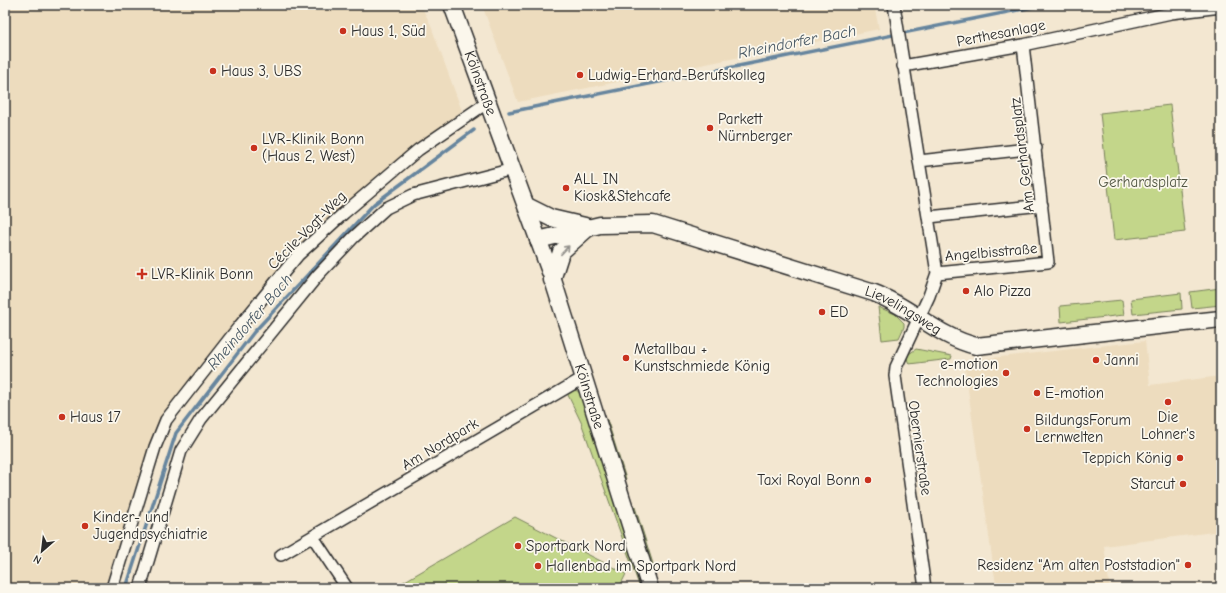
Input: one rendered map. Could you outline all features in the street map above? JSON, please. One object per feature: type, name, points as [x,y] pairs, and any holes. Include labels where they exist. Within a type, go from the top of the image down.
[{"type":"street","name":"Kölnstraße","points":[[452,5],[527,206],[650,588]]},
{"type":"street","name":"Angelbisstraße","points":[[894,5],[937,273],[935,283],[919,316]]},
{"type":"street","name":"Perthesanlage","points":[[903,66],[1024,44],[1171,14],[1221,7]]},
{"type":"street","name":"Am Gerhardsplatz","points":[[1024,44],[1048,262]]},
{"type":"street","name":"Cécile-Vogt-Weg","points":[[112,588],[155,447],[166,420],[238,328],[298,255],[344,213],[418,150],[488,102]]},
{"type":"street","points":[[919,161],[1036,148]]},
{"type":"street","points":[[140,588],[180,451],[201,419],[318,275],[354,237],[386,208],[414,195],[513,169]]},
{"type":"street","points":[[929,217],[1042,205]]},
{"type":"street","points":[[527,206],[551,218],[589,227]]},
{"type":"street","name":"Lievelingsweg","points":[[538,240],[589,227],[616,224],[653,224],[890,299],[919,316],[948,336],[960,342],[976,346],[1221,319]]},
{"type":"street","points":[[552,280],[561,252],[589,227]]},
{"type":"street","name":"Angelbisstraße","points":[[937,273],[1048,262]]},
{"type":"street","name":"Obernierstraße","points":[[919,316],[896,366],[895,376],[925,588]]},
{"type":"street","name":"Am Nordpark","points":[[281,555],[583,378]]},
{"type":"street","points":[[313,537],[347,588]]},
{"type":"shaded area","name":"LVR-Klinik Bonn","points":[[5,5],[421,5],[431,26],[462,111],[389,166],[325,222],[233,325],[165,416],[107,588],[5,588]]},
{"type":"shaded area","name":"Ludwig-Erhard-Berufskolleg","points":[[482,5],[837,5],[837,8],[852,5],[874,5],[879,29],[518,102]]},
{"type":"shaded area","points":[[1145,341],[1150,385],[1221,376],[1221,531],[1104,546],[1110,588],[980,588],[996,585],[964,361]]},
{"type":"green space","name":"Gerhardsplatz","points":[[1170,105],[1185,232],[1114,240],[1100,113]]},
{"type":"green space","points":[[1221,288],[1221,305],[1192,308],[1190,292]]},
{"type":"green space","points":[[1181,293],[1182,309],[1133,314],[1131,299]]},
{"type":"green space","points":[[1122,300],[1124,315],[1061,322],[1060,306]]},
{"type":"green space","points":[[878,307],[895,314],[904,323],[904,327],[899,338],[882,340]]},
{"type":"green space","points":[[916,349],[952,356],[951,359],[909,364],[906,356]]},
{"type":"green space","points":[[572,390],[578,391],[581,395],[644,588],[640,588],[581,422],[567,393]]},
{"type":"green space","points":[[607,419],[626,479],[622,479],[605,420]]},
{"type":"green space","points":[[635,507],[654,567],[652,568],[633,508]]},
{"type":"green space","name":"Sportpark Nord","points":[[515,517],[626,574],[619,588],[393,588]]},
{"type":"waterway","name":"Rheindorfer Bach","points":[[509,112],[1043,5]]},
{"type":"waterway","name":"Rheindorfer Bach","points":[[126,588],[176,433],[254,332],[374,204],[474,130]]},
{"type":"place","name":"Haus 1, Süd","points":[[343,31]]},
{"type":"place","name":"Haus 3, UBS","points":[[213,71]]},
{"type":"place","name":"Ludwig-Erhard-Berufskolleg","points":[[580,75]]},
{"type":"place","name":"Parkett Nürnberger","points":[[710,128]]},
{"type":"place","name":"LVR-Klinik Bonn (Haus 2, West)","points":[[254,148]]},
{"type":"place","name":"ALL IN Kiosk&Stehcafe","points":[[566,188]]},
{"type":"place","name":"LVR-Klinik Bonn","points":[[142,274]]},
{"type":"place","name":"Alo Pizza","points":[[966,291]]},
{"type":"place","name":"ED","points":[[822,312]]},
{"type":"place","name":"Metallbau + Kunstschmiede König","points":[[626,358]]},
{"type":"place","name":"Janni","points":[[1096,360]]},
{"type":"place","name":"e-motion Technologies","points":[[1006,373]]},
{"type":"place","name":"E-motion","points":[[1037,393]]},
{"type":"place","name":"Die Lohner's","points":[[1168,402]]},
{"type":"place","name":"Haus 17","points":[[62,417]]},
{"type":"place","name":"BildungsForum Lernwelten","points":[[1027,429]]},
{"type":"place","name":"Teppich König","points":[[1180,458]]},
{"type":"place","name":"Taxi Royal Bonn","points":[[868,480]]},
{"type":"place","name":"Starcut","points":[[1183,484]]},
{"type":"place","name":"Kinder- und Jugendpsychiatrie","points":[[85,526]]},
{"type":"place","name":"Sportpark Nord","points":[[518,546]]},
{"type":"place","name":"Residenz \"Am alten Poststadion\"","points":[[1188,565]]},
{"type":"place","name":"Hallenbad im Sportpark Nord","points":[[538,566]]}]
